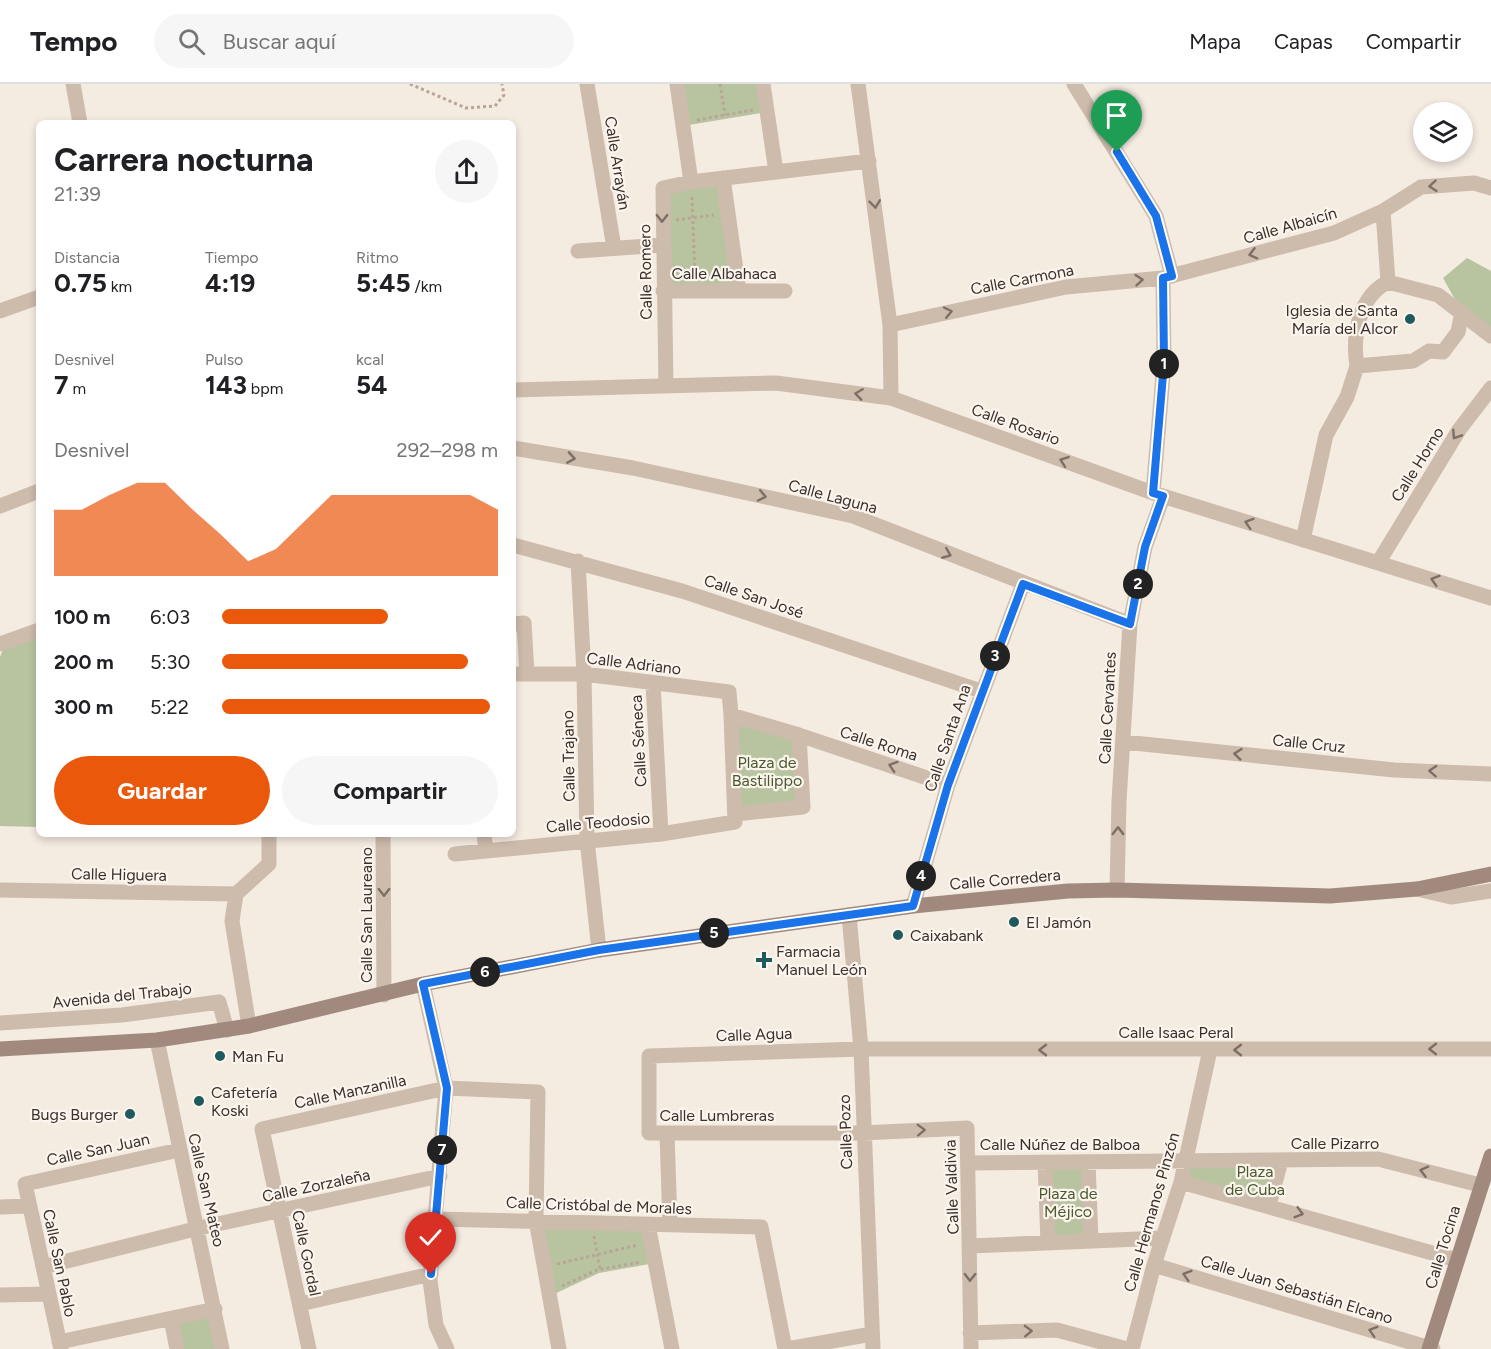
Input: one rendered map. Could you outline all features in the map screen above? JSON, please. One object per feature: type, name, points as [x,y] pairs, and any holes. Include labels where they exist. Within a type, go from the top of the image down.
[{"type":"street","points":[[73,84],[79,120]]},
{"type":"street","name":"Calle Arrayán","points":[[587,84],[614,248]]},
{"type":"street","points":[[677,84],[691,182],[869,161]]},
{"type":"street","points":[[763,84],[776,172]]},
{"type":"street","points":[[858,84],[890,325],[891,398]]},
{"type":"street","name":"Calle Cervantes","points":[[1074,84],[1156,216],[1168,277],[1157,442],[1158,495],[1130,624],[1119,801],[1117,890]]},
{"type":"street","points":[[723,178],[739,291]]},
{"type":"street","name":"Calle Romero","points":[[666,385],[661,222],[663,188],[691,182]]},
{"type":"street","name":"Calle Albaicín","points":[[1168,277],[1334,233],[1383,211],[1421,187],[1474,183],[1491,189]]},
{"type":"street","points":[[1383,211],[1388,282]]},
{"type":"street","points":[[578,251],[662,245]]},
{"type":"street","name":"Calle Carmona","points":[[890,325],[1066,287],[1168,277]]},
{"type":"street","points":[[1303,540],[1326,435],[1347,397],[1357,366],[1361,310],[1377,287],[1388,282],[1438,295],[1491,336]]},
{"type":"street","name":"Calle Albahaca","points":[[663,291],[785,291]]},
{"type":"street","points":[[0,310],[36,298]]},
{"type":"street","points":[[1357,366],[1413,360],[1429,351],[1443,352],[1458,332],[1462,312]]},
{"type":"street","name":"Calle Rosario","points":[[516,390],[776,383],[891,398],[1158,495],[1491,597]]},
{"type":"street","name":"Calle Horno","points":[[1378,563],[1459,430],[1491,388]]},
{"type":"street","name":"Calle Laguna","points":[[516,448],[633,468],[853,516],[1130,624]]},
{"type":"street","points":[[0,506],[36,492]]},
{"type":"street","name":"Calle San José","points":[[516,546],[681,591],[981,691]]},
{"type":"street","name":"Calle Trajano","points":[[578,561],[584,674],[587,840],[599,950]]},
{"type":"street","name":"Calle Santa Ana","points":[[913,906],[948,785],[981,691],[1023,584]]},
{"type":"street","points":[[516,624],[524,623],[520,674]]},
{"type":"street","points":[[0,644],[36,631]]},
{"type":"street","name":"Calle Adriano","points":[[520,674],[584,674],[729,692],[731,715]]},
{"type":"street","name":"Calle Séneca","points":[[653,683],[661,834]]},
{"type":"street","points":[[731,715],[799,735],[803,807],[735,814],[731,715]]},
{"type":"street","name":"Calle Roma","points":[[799,735],[948,785]]},
{"type":"street","name":"Calle Cruz","points":[[1124,742],[1394,770],[1491,774]]},
{"type":"street","name":"Calle Teodosio","points":[[455,854],[661,834],[735,822],[735,814]]},
{"type":"street","points":[[249,1026],[232,921],[236,894],[269,864],[269,837]]},
{"type":"street","name":"Calle San Laureano","points":[[383,837],[384,995]]},
{"type":"street","points":[[484,837],[486,851]]},
{"type":"street","name":"Calle Corredera","points":[[423,984],[599,950],[913,906],[1068,891],[1117,890],[1330,896],[1417,889],[1491,874]]},
{"type":"street","name":"Calle Corredera","points":[[1417,889],[1451,897],[1491,891]]},
{"type":"street","name":"Calle Higuera","points":[[0,890],[236,894]]},
{"type":"street","name":"Calle Pozo","points":[[849,915],[861,1049],[862,1133],[873,1342]]},
{"type":"street","points":[[0,1049],[157,1040],[227,1030],[423,984],[447,1088],[431,1274],[436,1325],[447,1349]]},
{"type":"street","name":"Avenida del Trabajo","points":[[0,1023],[122,1015],[219,1002],[227,1030]]},
{"type":"street","name":"Calle San Mateo","points":[[157,1040],[179,1150],[199,1228],[222,1349]]},
{"type":"street","name":"Calle Isaac Peral","points":[[861,1049],[1491,1049]]},
{"type":"street","name":"Calle Agua","points":[[649,1056],[861,1049]]},
{"type":"street","name":"Calle Hermanos Pinzón","points":[[1132,1349],[1154,1265],[1181,1182],[1210,1050]]},
{"type":"street","name":"Calle Lumbreras","points":[[649,1056],[649,1133],[862,1133]]},
{"type":"street","name":"Calle Manzanilla","points":[[262,1129],[447,1088],[538,1092],[536,1220]]},
{"type":"street","name":"Calle Valdivia","points":[[862,1133],[967,1128],[971,1246],[971,1349]]},
{"type":"street","name":"Calle Gordal","points":[[262,1129],[309,1349]]},
{"type":"street","points":[[667,1133],[670,1225]]},
{"type":"street","name":"Calle San Juan","points":[[25,1184],[179,1150]]},
{"type":"street","name":"Calle Tocina","points":[[1430,1349],[1491,1155]]},
{"type":"street","name":"Calle Pizarro","points":[[1186,1161],[1378,1159],[1480,1185]]},
{"type":"street","name":"Calle Núñez de Balboa","points":[[969,1163],[1186,1161]]},
{"type":"street","points":[[1269,1205],[1281,1161]]},
{"type":"street","points":[[1045,1162],[1048,1243]]},
{"type":"street","points":[[1088,1162],[1091,1241]]},
{"type":"street","name":"Calle Zorzaleña","points":[[43,1267],[199,1228],[440,1176]]},
{"type":"street","points":[[1181,1182],[1457,1260]]},
{"type":"street","name":"Calle San Pablo","points":[[25,1184],[60,1345]]},
{"type":"street","points":[[0,1207],[29,1206]]},
{"type":"street","name":"Calle Cristóbal de Morales","points":[[436,1219],[761,1227],[786,1349]]},
{"type":"street","points":[[536,1220],[559,1349]]},
{"type":"street","points":[[648,1225],[672,1349]]},
{"type":"street","points":[[971,1246],[1163,1239]]},
{"type":"street","name":"Calle Juan Sebastián Elcano","points":[[1154,1265],[1430,1349]]},
{"type":"street","points":[[300,1304],[431,1274]]},
{"type":"street","points":[[0,1295],[49,1294]]},
{"type":"street","points":[[60,1345],[215,1309]]},
{"type":"street","points":[[171,1319],[177,1349]]},
{"type":"street","points":[[970,1333],[1058,1330],[1127,1349]]},
{"type":"street","points":[[786,1349],[873,1342]]},
{"type":"path","points":[[410,84],[466,108],[495,106],[504,95],[502,84]]},
{"type":"path","points":[[720,84],[725,115]]},
{"type":"path","points":[[682,122],[767,108]]},
{"type":"path","points":[[691,182],[696,291]]},
{"type":"path","points":[[661,222],[728,214]]},
{"type":"path","points":[[591,1223],[600,1269]]},
{"type":"path","points":[[544,1267],[651,1242]]},
{"type":"path","points":[[549,1292],[600,1269],[655,1260]]},
{"type":"green space","points":[[677,84],[763,84],[767,112],[683,126]]},
{"type":"green space","points":[[723,178],[739,291],[663,291],[663,188]]},
{"type":"green space","points":[[1467,258],[1491,271],[1491,336],[1462,312],[1443,278]]},
{"type":"green space","points":[[36,631],[36,827],[0,826],[0,657],[6,642]]},
{"type":"green space","name":"Plaza de Bastilippo","points":[[731,715],[799,735],[803,807],[735,814]]},
{"type":"green space","name":"Plaza de Cuba","points":[[1186,1161],[1281,1161],[1269,1205],[1181,1182]]},
{"type":"green space","name":"Plaza de Méjico","points":[[1045,1162],[1088,1162],[1091,1241],[1048,1243]]},
{"type":"green space","points":[[536,1220],[648,1225],[655,1263],[599,1273],[550,1296]]},
{"type":"green space","points":[[215,1309],[222,1349],[177,1349],[171,1319]]},
{"type":"place","name":"Iglesia de Santa María del Alcor","points":[[1410,319]]},
{"type":"place","name":"El Jamón","points":[[1014,922]]},
{"type":"place","name":"Caixabank","points":[[898,935]]},
{"type":"place","name":"Farmacia Manuel León","points":[[764,960]]},
{"type":"place","name":"Man Fu","points":[[220,1056]]},
{"type":"place","name":"Cafetería Koski","points":[[199,1101]]},
{"type":"place","name":"Bugs Burger","points":[[130,1114]]},
{"type":"route","points":[[431,1274],[447,1088],[423,984],[599,950],[913,906],[948,785],[981,691],[1023,584],[1130,624],[1145,547],[1163,496],[1153,493],[1164,363],[1163,278],[1172,276],[1156,216],[1117,152]]}]
